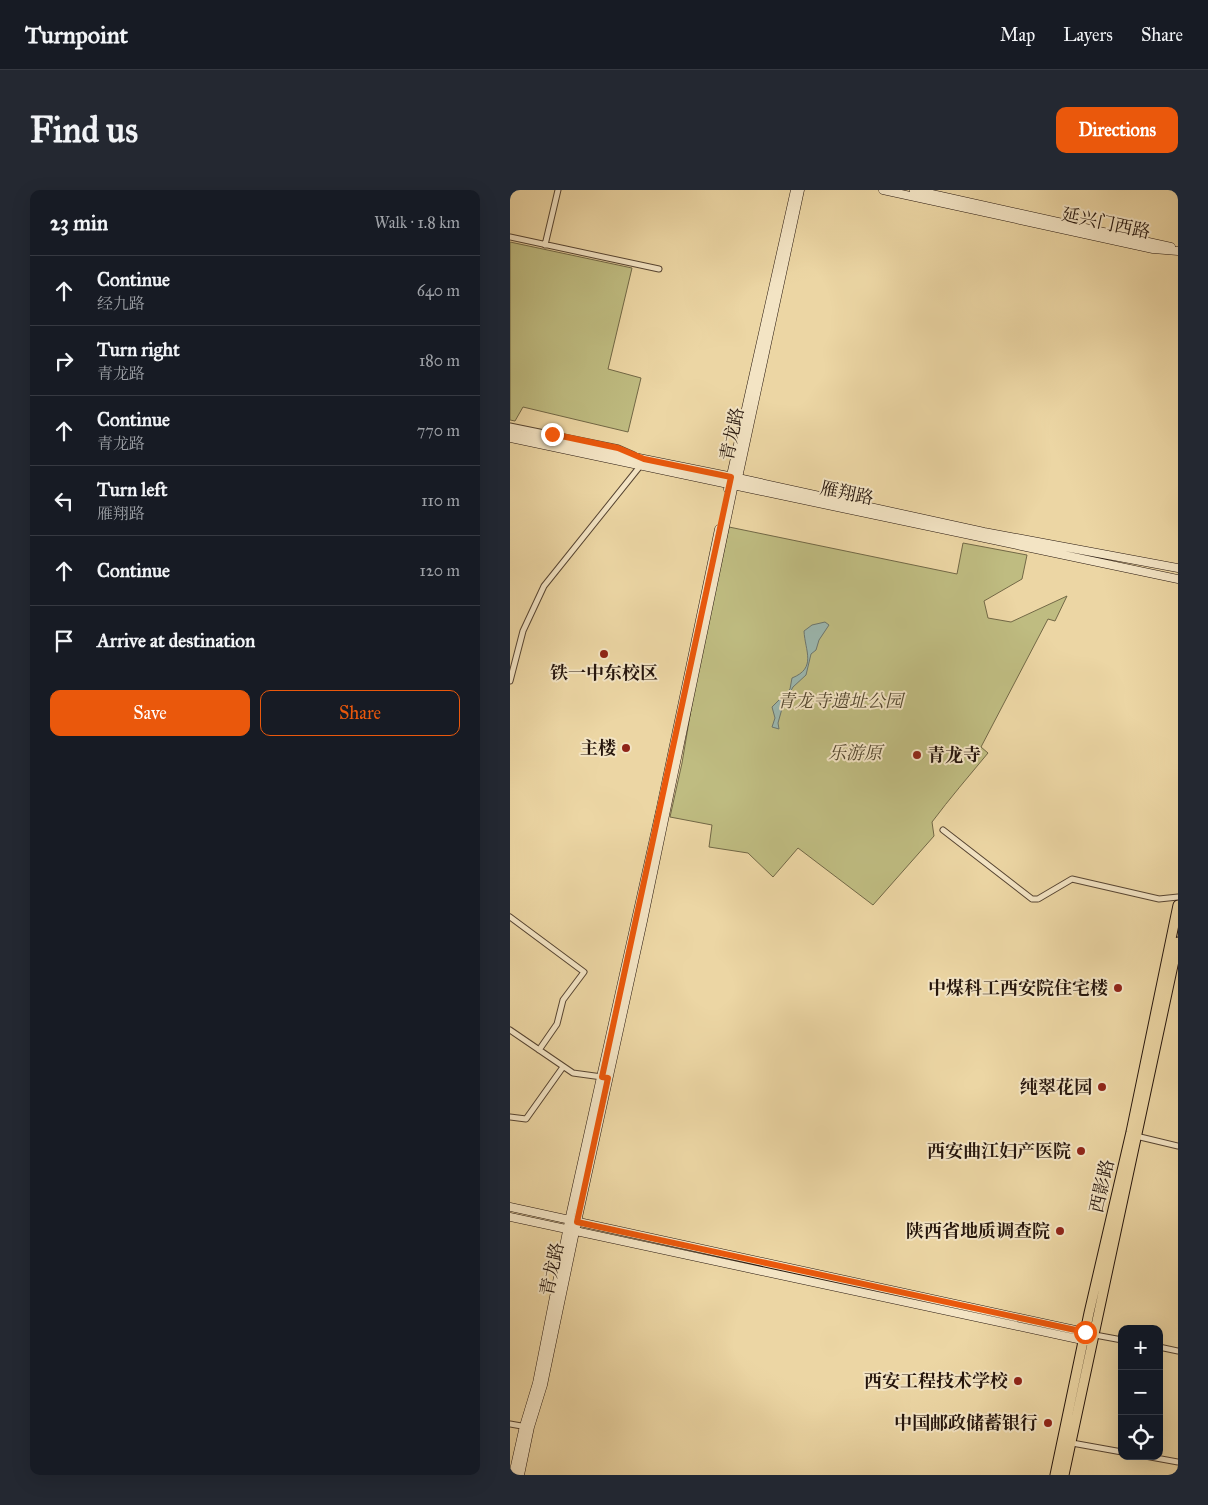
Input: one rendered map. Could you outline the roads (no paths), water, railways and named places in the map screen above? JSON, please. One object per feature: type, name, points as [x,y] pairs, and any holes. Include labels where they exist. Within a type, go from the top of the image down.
[{"type":"main road","name":"西影路","points":[[1064,1475],[1094,1339],[1178,904]]},
{"type":"main road","name":"西影路","points":[[1054,1475],[1084,1336],[1178,945]]},
{"type":"street","points":[[545,245],[558,190]]},
{"type":"street","name":"青龙路","points":[[513,1475],[527,1427],[605,1078],[643,921],[795,190]]},
{"type":"street","name":"青龙路","points":[[733,481],[800,190]]},
{"type":"street","name":"延兴门西路","points":[[882,190],[1153,249],[1178,250]]},
{"type":"street","name":"延兴门西路","points":[[914,190],[1155,243],[1178,250]]},
{"type":"street","points":[[510,237],[659,269]]},
{"type":"street","points":[[510,426],[618,448],[642,462],[544,586],[523,631],[510,681]]},
{"type":"street","name":"雁翔路","points":[[510,432],[733,481],[984,532],[1178,568]]},
{"type":"street","name":"雁翔路","points":[[510,438],[642,462]]},
{"type":"street","name":"雁翔路","points":[[733,481],[1178,579]]},
{"type":"street","points":[[943,830],[1032,899],[1038,899],[1072,878],[1158,899],[1178,897]]},
{"type":"street","points":[[510,917],[584,972],[564,1000],[557,1024],[539,1050]]},
{"type":"street","points":[[510,1030],[573,1074],[605,1078]]},
{"type":"street","points":[[510,1117],[526,1119],[563,1067]]},
{"type":"street","points":[[1133,1136],[1178,1146]]},
{"type":"street","points":[[510,1207],[572,1226]]},
{"type":"street","points":[[510,1217],[572,1226],[1094,1339],[1118,1340]]},
{"type":"street","points":[[1163,1349],[1178,1351]]},
{"type":"street","points":[[510,1424],[527,1427]]},
{"type":"street","name":"青龙路","points":[[520,1475],[527,1427]]},
{"type":"street","points":[[1072,1443],[1118,1451]]},
{"type":"street","points":[[1163,1459],[1178,1462]]},
{"type":"water","points":[[825,622],[829,625],[819,640],[816,650],[811,654],[806,675],[793,687],[783,705],[778,723],[779,729],[772,727],[775,718],[772,707],[790,689],[792,678],[800,674],[807,664],[808,658],[804,631],[812,625]]},
{"type":"place","name":"铁一中东校区","points":[[604,654]]},
{"type":"place","name":"主楼","points":[[626,748]]},
{"type":"place","name":"青龙寺","points":[[917,755]]},
{"type":"place","name":"中煤科工西安院住宅楼","points":[[1118,988]]},
{"type":"place","name":"纯翠花园","points":[[1102,1087]]},
{"type":"place","name":"西安曲江妇产医院","points":[[1081,1151]]},
{"type":"place","name":"陕西省地质调查院","points":[[1060,1231]]},
{"type":"place","name":"西安工程技术学校","points":[[1018,1381]]},
{"type":"place","name":"中国邮政储蓄银行","points":[[1048,1423]]},
{"type":"park label","name":"青龙寺遗址公园","points":[[840,701]]},
{"type":"park label","name":"乐游原","points":[[855,753]]}]
